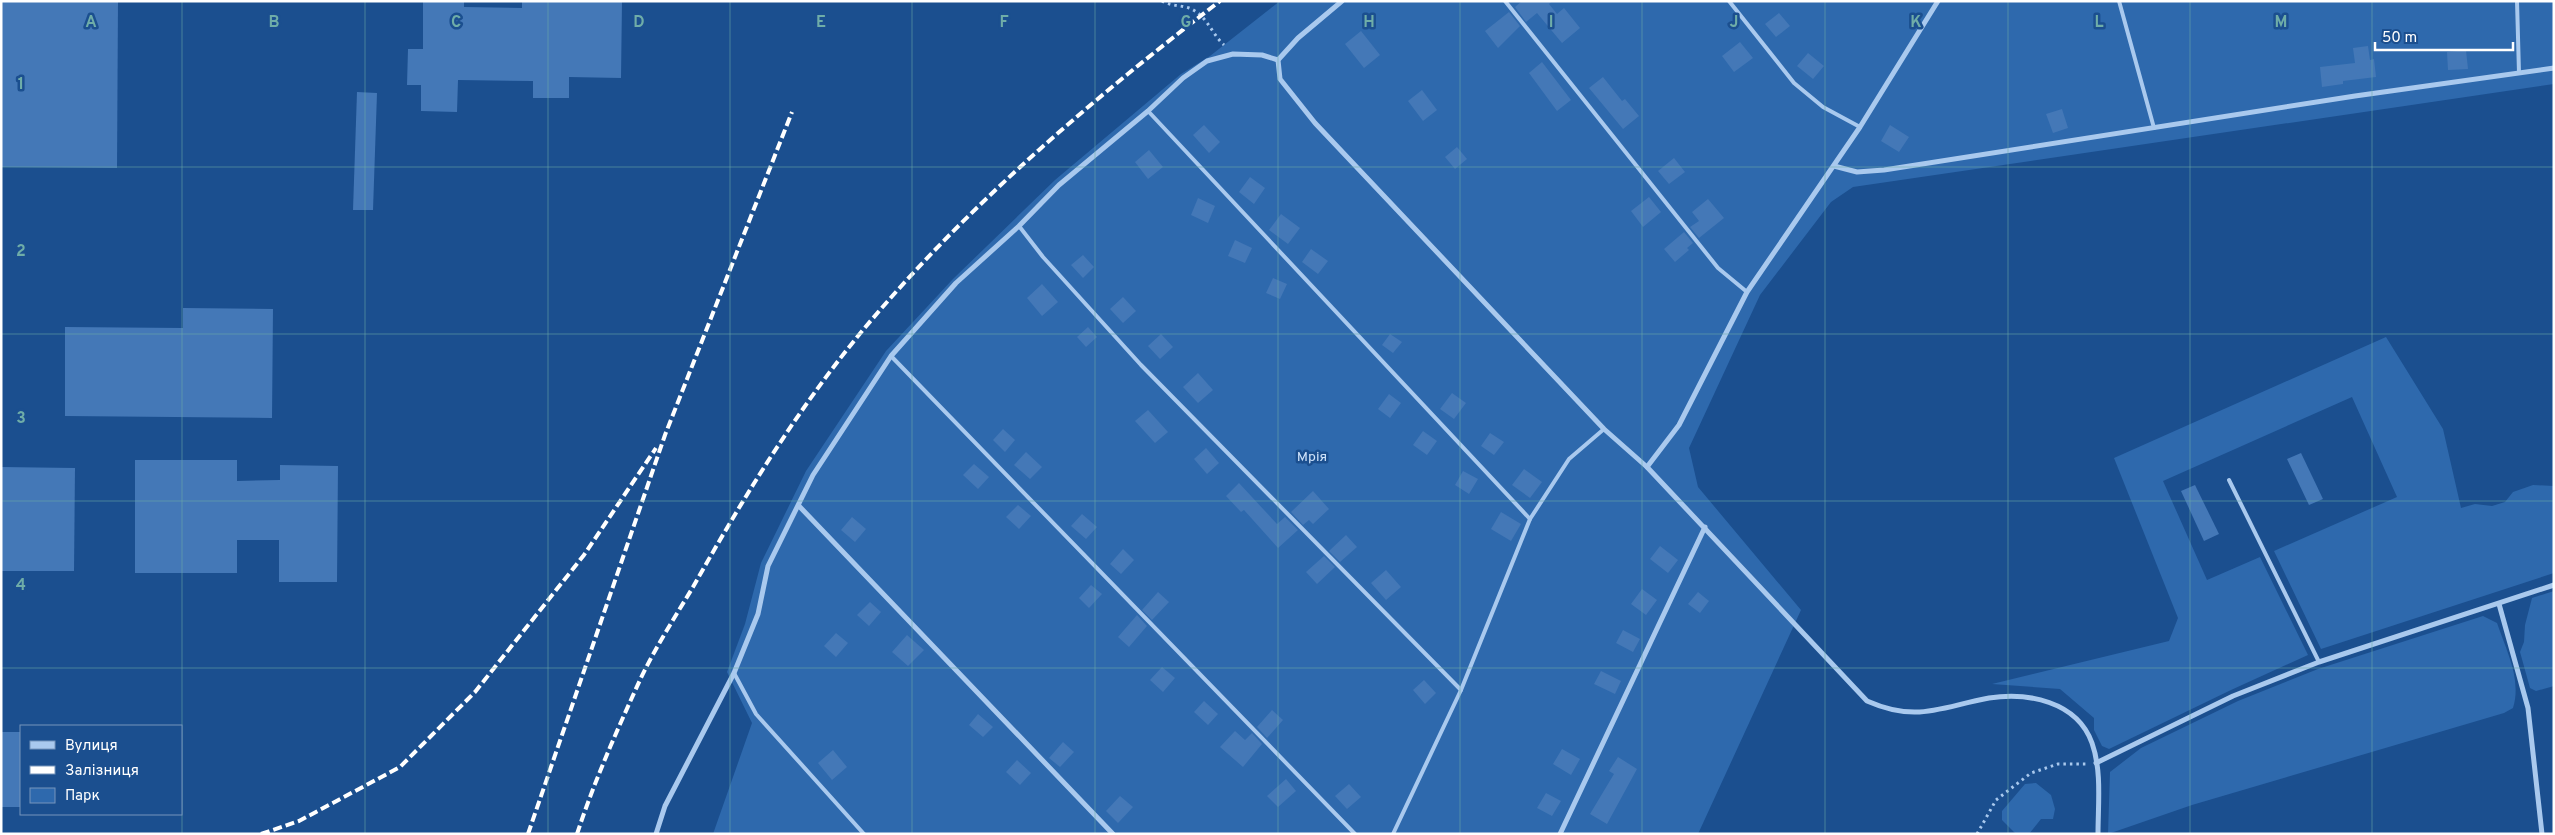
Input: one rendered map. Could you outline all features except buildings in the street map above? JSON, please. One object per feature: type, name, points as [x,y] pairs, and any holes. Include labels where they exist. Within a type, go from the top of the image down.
[{"type":"street","points":[[1342,1],[1298,38],[1278,60],[1280,79],[1315,123],[1604,429],[1647,467],[1867,700],[1884,708],[1904,713],[1925,712],[1989,698],[2026,696],[2055,704],[2076,718],[2092,742],[2096,763],[2098,834]]},
{"type":"street","points":[[1647,467],[1679,425],[1747,292],[1860,127],[1938,1]]},
{"type":"street","points":[[656,834],[665,806],[734,673],[758,614],[768,566],[813,475],[891,356],[956,283],[1019,226],[1059,185],[1148,111],[1183,78],[1207,61],[1233,54],[1262,55],[1278,60]]},
{"type":"street","points":[[1834,166],[1857,172],[1884,170],[2355,96],[2554,68]]},
{"type":"street","points":[[799,506],[1113,834]]},
{"type":"street","points":[[1560,834],[1705,527]]},
{"type":"street","points":[[2096,763],[2233,696],[2319,662],[2499,604],[2554,584]]},
{"type":"street","points":[[2499,604],[2528,708],[2542,834]]},
{"type":"lane","points":[[1505,1],[1718,268],[1747,292]]},
{"type":"lane","points":[[1729,1],[1794,83],[1823,106],[1860,127]]},
{"type":"lane","points":[[2119,1],[2154,128]]},
{"type":"lane","points":[[2517,1],[2519,73]]},
{"type":"lane","points":[[1148,111],[1530,519]]},
{"type":"lane","points":[[1019,226],[1043,257],[1142,365],[1461,690]]},
{"type":"lane","points":[[891,356],[1355,834]]},
{"type":"lane","points":[[1393,834],[1461,690],[1530,519],[1570,459],[1604,429]]},
{"type":"lane","points":[[2229,480],[2319,662]]},
{"type":"lane","points":[[734,673],[756,714],[864,834]]},
{"type":"path","points":[[1162,1],[1189,8],[1201,16],[1208,22],[1213,35],[1233,54]]},
{"type":"path","points":[[1977,834],[1996,800],[2031,773],[2058,764],[2096,763]]},
{"type":"green space","name":"Мрія","points":[[1280,1],[2554,1],[2554,84],[1853,187],[1831,202],[1760,295],[1689,448],[1698,487],[1801,610],[1698,834],[713,834],[752,723],[727,672],[745,624],[761,563],[806,471],[886,351],[953,279],[1055,180],[1181,74],[1210,56]]},
{"type":"green space","points":[[2386,337],[2443,429],[2461,508],[2475,504],[2492,506],[2505,502],[2513,492],[2533,485],[2554,486],[2554,573],[2321,649],[2274,551],[2397,497],[2352,397],[2163,481],[2207,580],[2260,557],[2308,655],[2109,749],[2102,746],[2094,730],[2094,718],[2060,689],[1992,684],[2169,641],[2178,618],[2114,458]]},
{"type":"green space","points":[[2554,591],[2554,686],[2536,691],[2530,688],[2520,652],[2524,642],[2525,625],[2532,598]]},
{"type":"green space","points":[[2483,616],[2497,623],[2512,665],[2516,686],[2513,708],[2504,713],[2192,805],[2108,834],[2110,772],[2141,748],[2238,701],[2318,669]]},
{"type":"green space","points":[[2036,783],[2051,795],[2055,809],[2053,819],[2041,819],[2029,834],[2016,834],[2002,820],[2002,811],[2025,784]]},
{"type":"railway","points":[[577,834],[606,756],[652,656],[770,458],[835,365],[898,289],[984,201],[1076,117],[1220,1]]},
{"type":"railway","points":[[528,834],[665,435],[792,112]]},
{"type":"railway","points":[[261,834],[299,821],[400,767],[475,692],[584,555],[656,448]]}]
